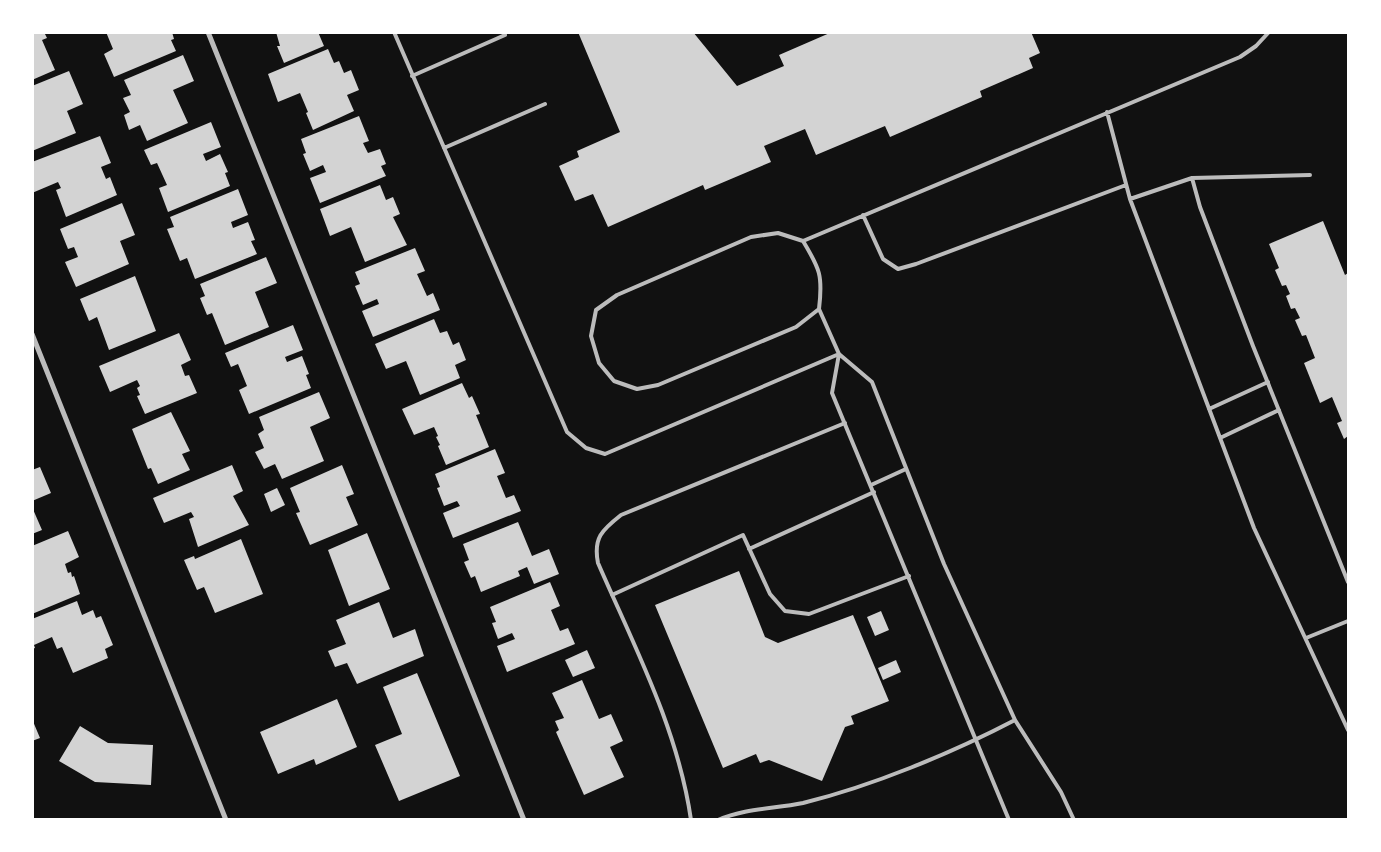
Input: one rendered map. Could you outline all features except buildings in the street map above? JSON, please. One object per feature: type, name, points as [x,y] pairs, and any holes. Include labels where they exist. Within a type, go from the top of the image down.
[{"type":"street","points":[[208,32],[524,820]]},
{"type":"street","points":[[32,334],[226,820]]},
{"type":"lane","points":[[394,32],[567,432],[586,448],[604,454],[840,354]]},
{"type":"lane","points":[[412,76],[505,35],[504,32]]},
{"type":"lane","points":[[819,309],[796,327],[658,385],[637,389],[614,381],[599,363],[591,336],[596,310],[617,295],[751,237],[778,233],[803,241],[1240,57],[1256,46],[1269,32]]},
{"type":"lane","points":[[444,148],[545,104]]},
{"type":"lane","points":[[1107,112],[1130,199],[1254,528],[1348,730]]},
{"type":"lane","points":[[1130,199],[1192,178],[1310,175]]},
{"type":"lane","points":[[1192,178],[1200,207],[1348,582]]},
{"type":"lane","points":[[862,215],[883,259],[898,269],[916,264],[1126,185]]},
{"type":"lane","points":[[803,241],[817,265],[822,283],[819,309],[840,354],[872,382],[944,564],[1015,720],[1061,792],[1074,820]]},
{"type":"lane","points":[[840,354],[832,393],[978,740],[1009,820]]},
{"type":"lane","points":[[1209,409],[1268,382]]},
{"type":"lane","points":[[1220,438],[1279,410]]},
{"type":"lane","points":[[692,820],[686,786],[665,718],[598,563],[595,549],[602,530],[621,515],[845,423]]},
{"type":"lane","points":[[871,485],[906,469]]},
{"type":"lane","points":[[749,549],[874,492]]},
{"type":"lane","points":[[612,595],[743,535],[770,594],[785,610],[809,614],[909,576]]},
{"type":"lane","points":[[1306,638],[1348,621]]},
{"type":"lane","points":[[718,820],[735,812],[811,800],[880,778],[978,740],[1015,720]]}]
